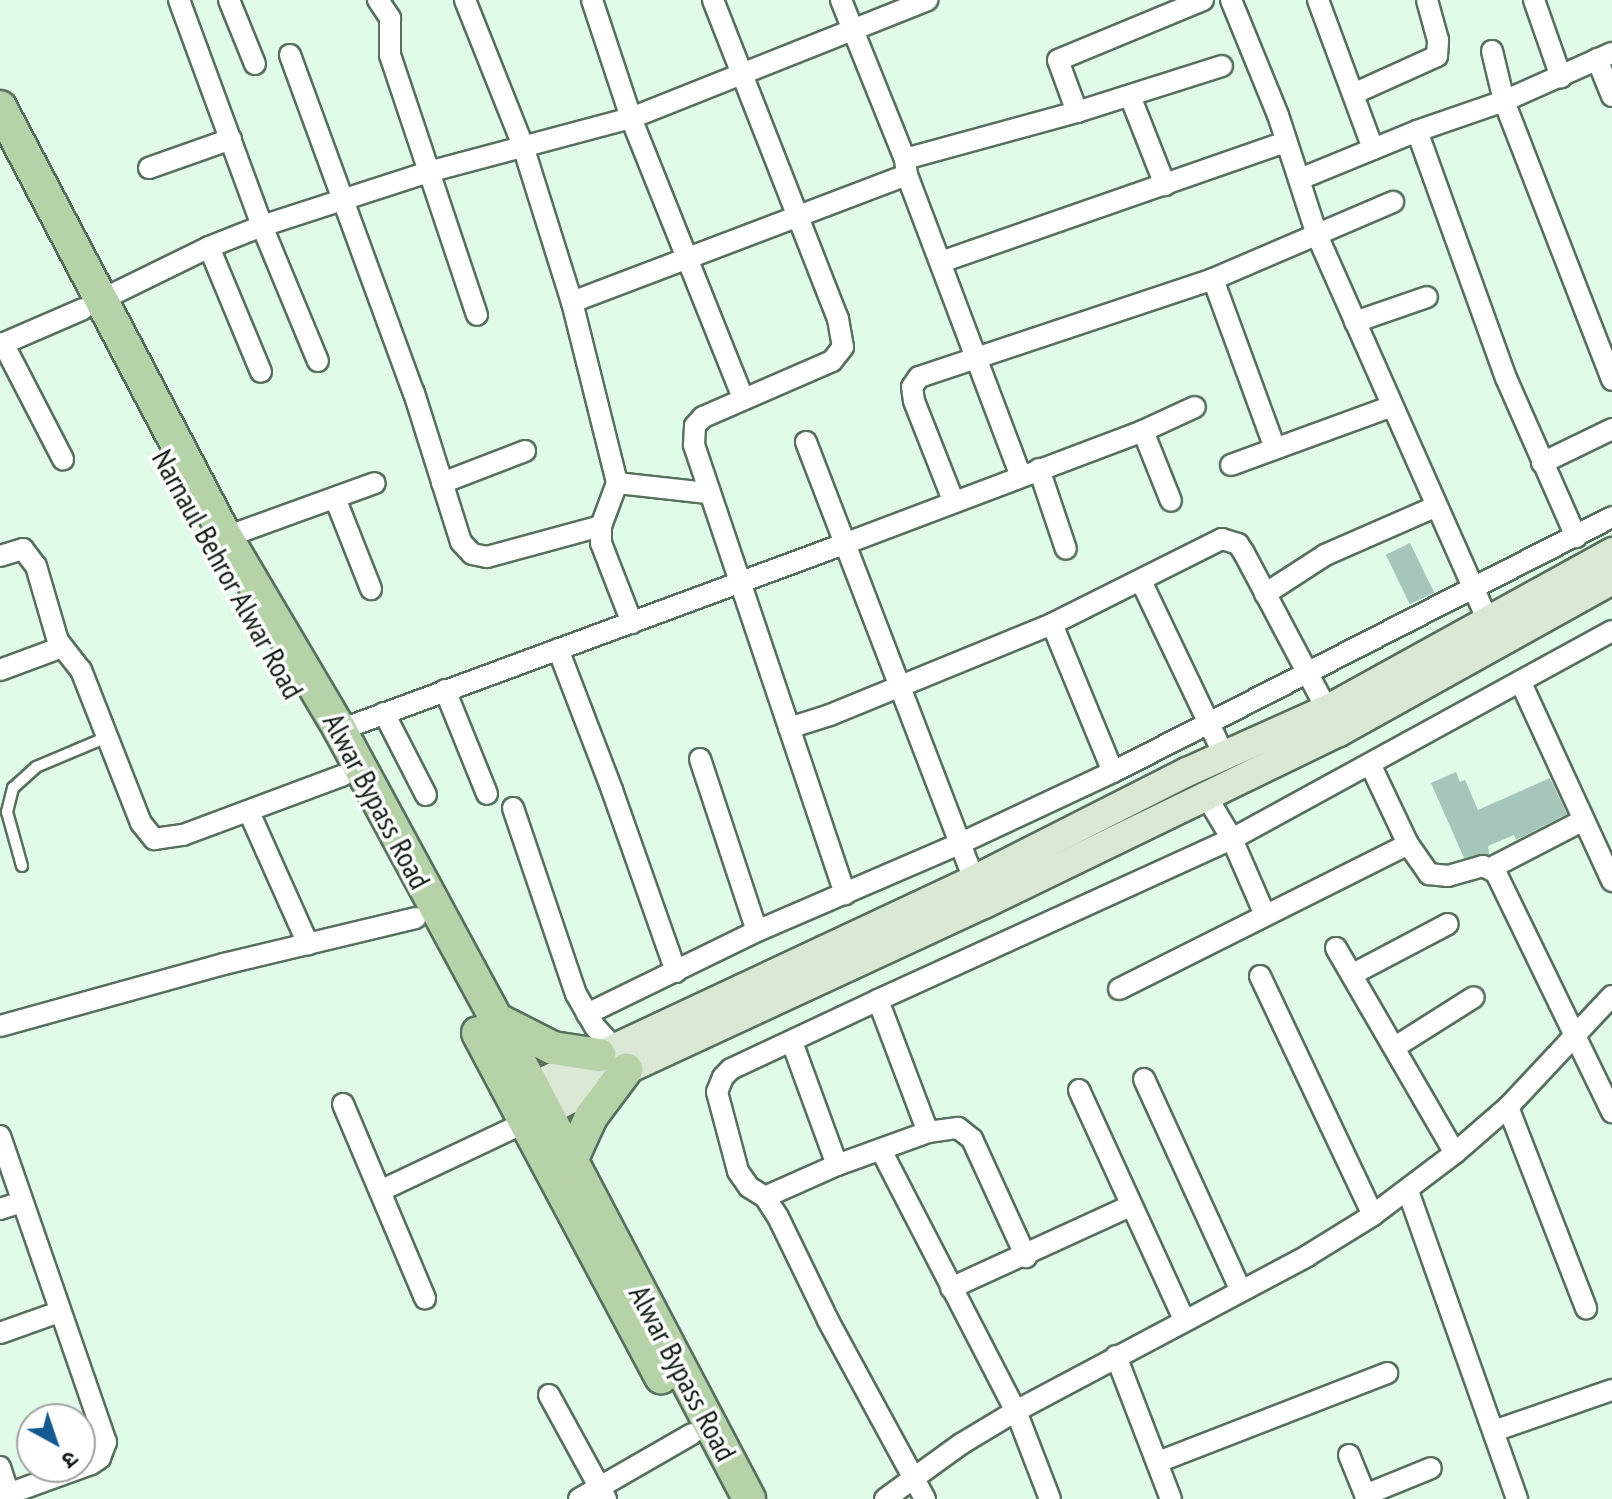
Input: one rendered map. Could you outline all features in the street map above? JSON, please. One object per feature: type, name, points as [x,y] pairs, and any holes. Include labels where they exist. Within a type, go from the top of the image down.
[{"type":"main road","name":"Alwar Bypass Road","points":[[0,107],[92,305],[340,730],[493,1017],[529,1105],[726,1499]]},
{"type":"main road","name":"Narnaul Behror Alwar Road","points":[[0,152],[92,305],[206,543],[342,776],[416,918],[529,1105]]},
{"type":"main road","points":[[1494,634],[1612,552]]},
{"type":"main road","points":[[529,1105],[613,1057],[1205,794],[1494,634],[1612,580]]},
{"type":"main road","points":[[979,892],[1224,755],[1333,721]]},
{"type":"main road","points":[[493,1017],[533,1040],[563,1050],[613,1057]]},
{"type":"main road","points":[[570,1163],[605,1094],[613,1057]]},
{"type":"main road","name":"Alwar Bypass Road","points":[[529,1105],[570,1163],[749,1499]]},
{"type":"street","points":[[179,0],[262,226],[318,361]]},
{"type":"street","points":[[229,0],[255,64]]},
{"type":"street","points":[[378,0],[390,18],[390,55],[477,315]]},
{"type":"street","points":[[465,0],[523,146],[572,302],[617,483],[601,526],[608,566],[632,623]]},
{"type":"street","points":[[592,0],[631,118],[743,398]]},
{"type":"street","points":[[713,0],[838,319],[843,347],[832,361],[714,410],[695,426],[694,445],[845,894]]},
{"type":"street","points":[[841,0],[979,359],[1066,549]]},
{"type":"street","points":[[63,459],[1,344],[92,305],[209,247],[262,226],[428,172],[631,118],[743,76],[852,28],[927,0]]},
{"type":"street","points":[[1077,112],[1058,60],[1203,0]]},
{"type":"street","points":[[1231,0],[1300,179],[1317,235],[1435,507],[1494,634]]},
{"type":"street","points":[[1318,0],[1373,149]]},
{"type":"street","points":[[1353,94],[1437,56],[1438,40],[1427,0]]},
{"type":"street","points":[[1534,0],[1561,77]]},
{"type":"street","points":[[1492,51],[1504,101],[1612,380]]},
{"type":"street","points":[[290,55],[422,415],[461,542],[478,557],[512,552],[601,526]]},
{"type":"street","points":[[1300,179],[1417,131],[1504,101],[1605,56],[1612,96]]},
{"type":"street","points":[[572,302],[688,261],[798,217],[906,167],[1222,66]]},
{"type":"street","points":[[1130,96],[1165,185]]},
{"type":"street","points":[[1417,131],[1506,378],[1576,537]]},
{"type":"street","points":[[149,168],[231,139]]},
{"type":"street","points":[[941,262],[1286,142]]},
{"type":"street","points":[[953,500],[920,420],[912,387],[925,374],[979,359],[1213,279],[1393,202]]},
{"type":"street","points":[[209,247],[261,372]]},
{"type":"street","points":[[1213,279],[1275,448]]},
{"type":"street","points":[[1355,322],[1427,297]]},
{"type":"street","points":[[1231,465],[1392,406]]},
{"type":"street","points":[[340,730],[844,544],[953,500],[1143,431],[1195,407]]},
{"type":"street","points":[[1542,463],[1612,429]]},
{"type":"street","points":[[1143,431],[1171,501]]},
{"type":"street","points":[[806,442],[979,892]]},
{"type":"street","points":[[442,483],[525,451]]},
{"type":"street","points":[[226,537],[375,483]]},
{"type":"street","points":[[617,483],[708,493]]},
{"type":"street","points":[[335,498],[371,589]]},
{"type":"street","points":[[1265,594],[1325,555],[1435,507]]},
{"type":"street","points":[[587,1014],[757,931],[959,844],[1113,772],[1612,517]]},
{"type":"street","points":[[789,728],[830,715],[898,684],[1052,624],[1212,543],[1230,539],[1244,553],[1333,721]]},
{"type":"street","points":[[0,556],[16,549],[29,554],[62,647],[81,670],[141,823],[154,839],[183,835],[342,776]]},
{"type":"street","points":[[1141,581],[1224,755]]},
{"type":"street","points":[[1052,624],[1113,772]]},
{"type":"street","points":[[925,1499],[765,1197],[749,1187],[738,1171],[717,1092],[723,1077],[731,1069],[878,1000],[1232,839],[1371,766],[1612,631]]},
{"type":"street","points":[[0,670],[62,647]]},
{"type":"street","points":[[558,649],[676,972]]},
{"type":"street","points":[[1521,683],[1612,881]]},
{"type":"street","points":[[445,690],[487,794]]},
{"type":"street","points":[[384,713],[426,795]]},
{"type":"street","points":[[700,759],[757,931]]},
{"type":"street","points":[[1371,766],[1408,844],[1429,874],[1439,877],[1483,866],[1491,868],[1501,882],[1612,1112]]},
{"type":"street","points":[[1205,794],[1232,839],[1265,915]]},
{"type":"street","points":[[513,808],[576,994],[613,1057]]},
{"type":"street","points":[[249,812],[308,944]]},
{"type":"street","points":[[1491,868],[1582,821]]},
{"type":"street","points":[[1119,989],[1408,844]]},
{"type":"street","points":[[0,1026],[224,964],[416,918]]},
{"type":"street","points":[[1353,974],[1448,924]]},
{"type":"street","points":[[1336,948],[1455,1153]]},
{"type":"street","points":[[1260,976],[1373,1215]]},
{"type":"street","points":[[885,1499],[1016,1411],[1241,1291],[1373,1215],[1408,1191],[1508,1107],[1612,996]]},
{"type":"street","points":[[1395,1047],[1474,997]]},
{"type":"street","points":[[878,1000],[928,1132]]},
{"type":"street","points":[[792,1042],[837,1165]]},
{"type":"street","points":[[1144,1079],[1241,1291]]},
{"type":"street","points":[[1079,1090],[1184,1319]]},
{"type":"street","points":[[343,1104],[425,1298]]},
{"type":"street","points":[[380,1191],[529,1105]]},
{"type":"street","points":[[1508,1107],[1586,1308]]},
{"type":"street","points":[[765,1197],[837,1165],[928,1132],[948,1128],[967,1132],[1026,1257]]},
{"type":"street","points":[[0,1136],[103,1432],[105,1450],[91,1464],[4,1496],[0,1467]]},
{"type":"street","points":[[881,1150],[1016,1411],[1050,1499]]},
{"type":"street","points":[[1408,1191],[1517,1499]]},
{"type":"street","points":[[0,1209],[22,1202]]},
{"type":"street","points":[[951,1288],[1026,1257],[1130,1206]]},
{"type":"street","points":[[0,1333],[59,1312]]},
{"type":"street","points":[[1116,1356],[1171,1499]]},
{"type":"street","points":[[1158,1462],[1387,1373]]},
{"type":"street","points":[[1494,1431],[1612,1390]]},
{"type":"street","points":[[549,1395],[602,1493]]},
{"type":"street","points":[[579,1499],[602,1493],[692,1434]]},
{"type":"street","points":[[1349,1455],[1366,1497],[1431,1468]]},
{"type":"lane","points":[[22,866],[7,812],[13,788],[36,767],[107,737]]},
{"type":"building","points":[[1410,543],[1434,592],[1410,604],[1386,555]]},
{"type":"building","points":[[1456,772],[1460,782],[1465,780],[1478,810],[1550,778],[1567,814],[1516,840],[1514,835],[1488,846],[1489,854],[1464,858],[1431,783]]}]
